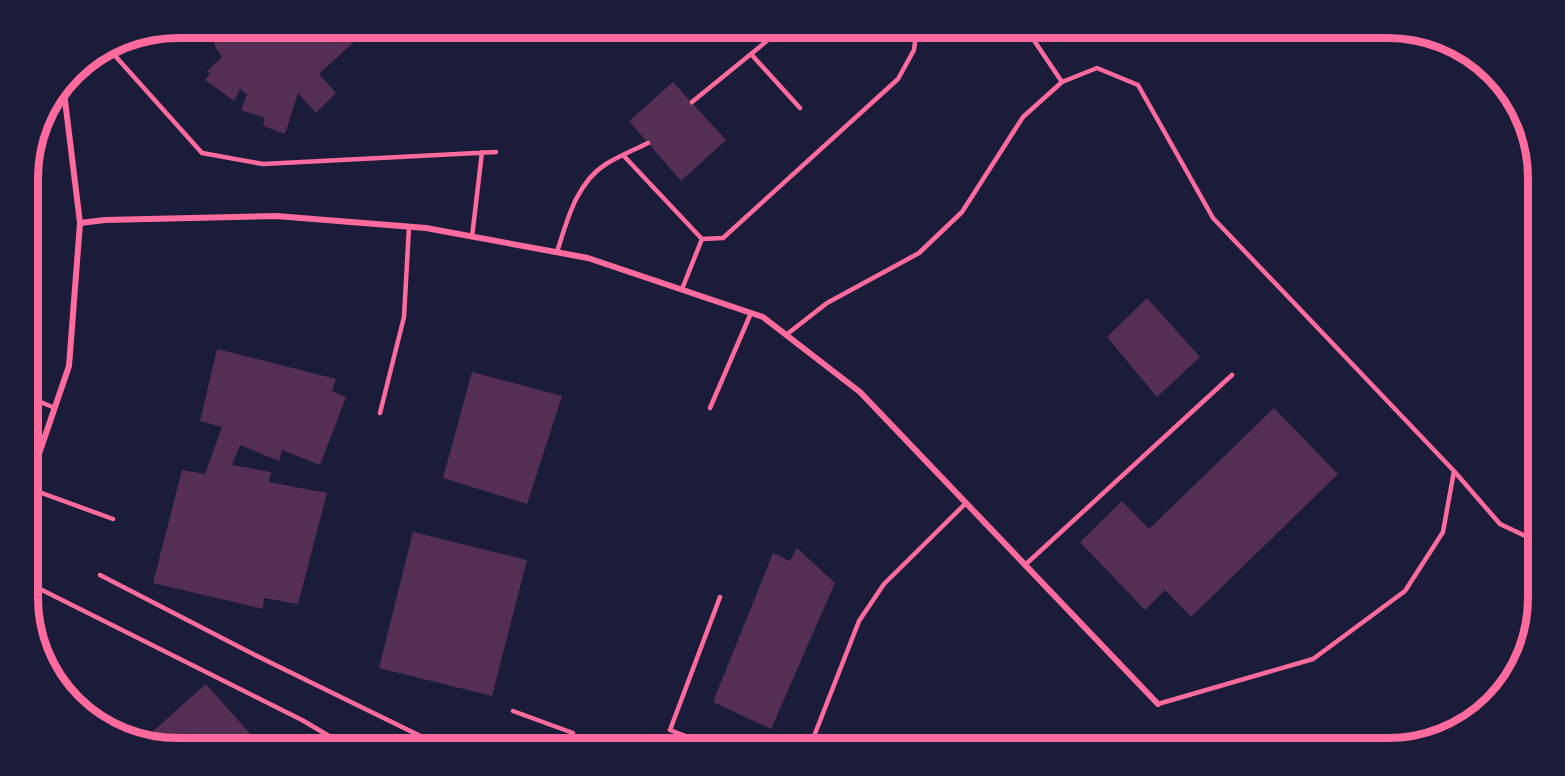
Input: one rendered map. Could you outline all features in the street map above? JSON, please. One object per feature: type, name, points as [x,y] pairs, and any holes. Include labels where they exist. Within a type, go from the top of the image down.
[{"type":"street","points":[[38,458],[69,366],[80,223],[64,95]]},
{"type":"street","points":[[80,223],[105,220],[276,216],[409,227],[588,258],[763,317],[860,392],[1158,704]]},
{"type":"lane","points":[[692,102],[770,38]]},
{"type":"lane","points":[[623,156],[702,239],[723,238],[898,79],[914,50],[916,38]]},
{"type":"lane","points":[[1032,38],[1062,82]]},
{"type":"lane","points":[[112,54],[202,153],[263,164],[496,152]]},
{"type":"lane","points":[[751,54],[800,108]]},
{"type":"lane","points":[[786,335],[827,303],[919,253],[962,212],[1023,117],[1062,82],[1097,68],[1138,85],[1212,218],[1454,471],[1500,524],[1528,537]]},
{"type":"lane","points":[[557,252],[573,203],[590,180],[604,165],[648,143]]},
{"type":"lane","points":[[472,237],[482,152]]},
{"type":"lane","points":[[380,413],[404,317],[409,227]]},
{"type":"lane","points":[[682,290],[702,239]]},
{"type":"lane","points":[[710,408],[751,313]]},
{"type":"lane","points":[[1025,565],[1232,375]]},
{"type":"lane","points":[[38,401],[55,408]]},
{"type":"lane","points":[[1158,704],[1313,659],[1405,591],[1443,532],[1454,471]]},
{"type":"lane","points":[[38,491],[113,519]]},
{"type":"lane","points":[[813,738],[859,621],[884,584],[966,503]]},
{"type":"lane","points":[[100,575],[257,656],[425,738]]},
{"type":"lane","points":[[38,588],[302,720],[332,738]]},
{"type":"lane","points":[[691,738],[670,730],[720,597]]},
{"type":"lane","points":[[513,711],[573,733]]},
{"type":"building","points":[[358,38],[319,74],[336,93],[316,113],[298,93],[285,134],[263,126],[265,118],[241,110],[247,94],[240,89],[234,101],[205,80],[210,74],[207,71],[222,57],[213,39]]},
{"type":"building","points":[[673,82],[726,140],[681,181],[629,121]]},
{"type":"building","points":[[1147,298],[1200,357],[1157,397],[1107,337]]},
{"type":"building","points":[[217,349],[336,379],[332,391],[346,397],[320,465],[282,450],[279,461],[240,445],[232,465],[271,472],[269,482],[327,493],[298,604],[264,598],[263,609],[153,583],[182,470],[205,474],[222,427],[200,421]]},
{"type":"building","points":[[472,372],[562,396],[527,504],[443,478]]},
{"type":"building","points":[[1274,408],[1338,474],[1191,617],[1165,590],[1145,610],[1080,542],[1122,501],[1149,529]]},
{"type":"building","points":[[413,532],[527,560],[492,696],[379,668]]},
{"type":"building","points":[[797,548],[835,583],[771,729],[713,702],[773,553],[790,561]]},
{"type":"building","points":[[206,684],[254,738],[178,738],[148,735]]}]
